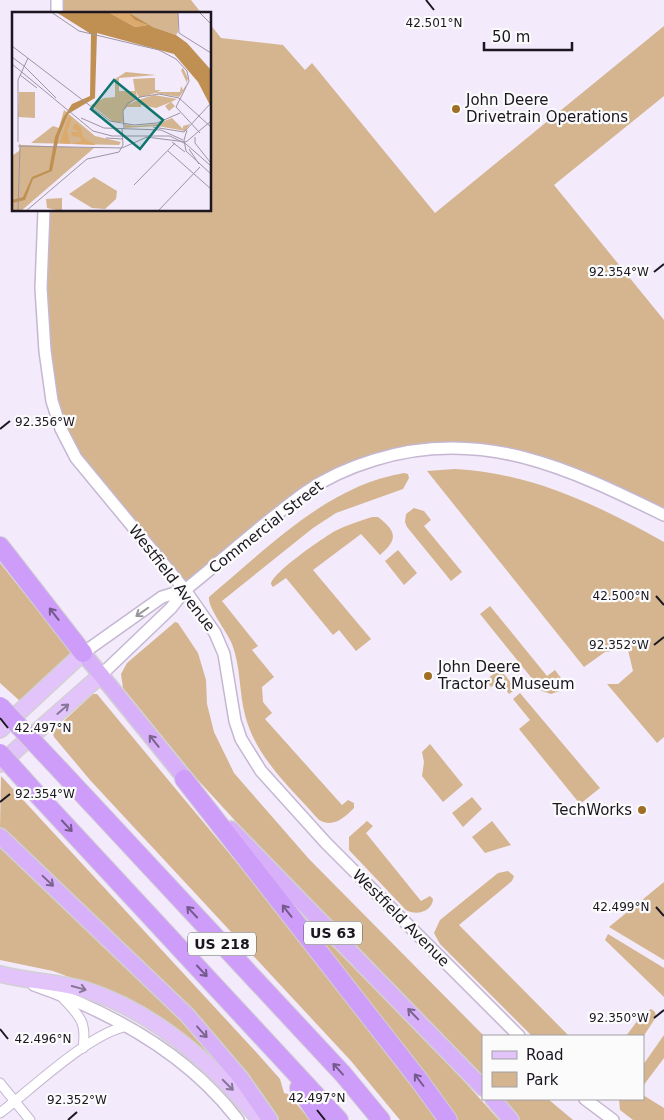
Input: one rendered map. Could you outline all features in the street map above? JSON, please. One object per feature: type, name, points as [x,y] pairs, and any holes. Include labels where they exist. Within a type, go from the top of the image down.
[{"type":"highway","points":[[0,546],[84,653]]},
{"type":"highway","name":"US 63","points":[[84,653],[184,779],[482,1087]]},
{"type":"highway","name":"US 218","points":[[0,706],[343,1074],[381,1120]]},
{"type":"highway","name":"US 218","points":[[0,753],[339,1120]]},
{"type":"highway","points":[[184,779],[419,1080],[448,1120]]},
{"type":"highway","points":[[0,836],[187,1015],[240,1077],[270,1120]]},
{"type":"highway","points":[[271,1045],[320,1120]]},
{"type":"highway","points":[[494,1100],[511,1120]]},
{"type":"main road","points":[[0,730],[84,653]]},
{"type":"main road","points":[[0,764],[101,675]]},
{"type":"main road","points":[[7,976],[59,983],[86,990],[138,1013],[204,1060],[260,1120]]},
{"type":"street","name":"Westfield Avenue","points":[[44,211],[41,288],[45,351],[52,401],[61,429],[76,458],[185,590],[215,632],[226,661],[235,721],[241,739],[261,771],[326,842],[518,1035]]},
{"type":"street","name":"Commercial Street","points":[[185,590],[306,492],[333,476],[364,463],[396,453],[421,449],[460,446],[527,457],[616,492],[664,515]]},
{"type":"street","points":[[84,653],[162,597],[185,590]]},
{"type":"street","points":[[101,675],[171,608],[185,590]]},
{"type":"street","points":[[7,976],[59,994],[127,1026],[150,1040],[194,1074],[238,1120]]},
{"type":"street","points":[[59,994],[83,1023],[85,1031],[83,1048]]},
{"type":"street","points":[[0,1113],[103,1034],[127,1026]]},
{"type":"street","points":[[0,1083],[30,1120]]},
{"type":"street","points":[[586,1100],[613,1120]]},
{"type":"green space","points":[[57,0],[191,0],[200,12],[57,12]]},
{"type":"green space","points":[[211,25],[221,38],[283,45],[305,70],[312,63],[435,213],[664,26],[664,96],[554,185],[664,320],[664,515],[527,457],[429,447],[333,476],[185,590],[76,458],[61,429],[45,351],[44,211],[211,211]]},
{"type":"green space","points":[[455,469],[511,477],[564,493],[664,542],[664,737],[657,743],[607,684],[618,684],[633,671],[627,646],[617,637],[612,651],[605,652],[584,667],[427,471]]},
{"type":"green space","points":[[404,473],[408,474],[409,478],[403,489],[336,513],[313,528],[222,601],[258,646],[252,650],[274,677],[262,687],[263,702],[272,713],[265,719],[342,805],[348,800],[354,803],[354,808],[338,821],[324,822],[319,820],[286,784],[257,745],[245,715],[235,653],[230,639],[211,608],[209,597],[276,540],[323,505],[349,491],[376,480]]},
{"type":"green space","points":[[414,508],[424,511],[431,520],[424,526],[462,572],[451,581],[407,527],[405,522],[406,514]]},
{"type":"green space","points":[[372,517],[378,517],[384,522],[393,535],[390,544],[380,555],[361,534],[313,570],[371,639],[356,651],[339,630],[333,635],[286,578],[273,587],[271,584],[289,564],[335,531]]},
{"type":"green space","points":[[398,550],[417,573],[404,585],[385,561]]},
{"type":"green space","points":[[0,563],[72,653],[21,702],[0,683]]},
{"type":"green space","points":[[490,606],[547,676],[555,670],[564,682],[560,691],[551,694],[542,691],[480,614]]},
{"type":"green space","points":[[175,622],[178,623],[198,653],[206,680],[207,704],[214,732],[234,773],[309,859],[483,1035],[482,1076],[261,849],[197,779],[123,688],[121,674],[127,663]]},
{"type":"green space","points":[[500,669],[516,689],[509,694],[499,681],[491,687],[486,680]]},
{"type":"green space","points":[[520,693],[600,788],[580,804],[519,729],[530,720],[513,699]]},
{"type":"green space","points":[[93,694],[97,694],[314,957],[438,1120],[400,1120],[351,1061],[90,780],[54,737],[53,733],[57,727]]},
{"type":"green space","points":[[430,744],[463,785],[443,802],[422,776],[424,762],[422,752]]},
{"type":"green space","points":[[1,776],[256,1052],[280,1079],[284,1093],[288,1094],[310,1120],[277,1120],[64,888],[0,828]]},
{"type":"green space","points":[[472,797],[482,809],[463,827],[452,813]]},
{"type":"green space","points":[[367,821],[373,826],[366,833],[421,901],[430,896],[433,899],[427,910],[414,913],[406,910],[349,850],[349,837]]},
{"type":"green space","points":[[492,821],[511,845],[485,853],[472,837]]},
{"type":"green space","points":[[0,845],[186,1023],[226,1070],[122,997],[53,971],[0,960]]},
{"type":"green space","points":[[508,871],[514,876],[512,881],[459,925],[568,1035],[531,1035],[440,944],[434,933],[440,920],[498,873]]},
{"type":"green space","points":[[664,882],[664,960],[609,927]]},
{"type":"green space","points":[[286,899],[445,1060],[499,1120],[456,1120]]},
{"type":"green space","points":[[608,934],[664,968],[664,997],[605,940]]},
{"type":"green space","points":[[651,1009],[655,1012],[656,1017],[644,1035],[627,1035],[641,1016]]},
{"type":"green space","points":[[664,1035],[664,1058],[644,1085],[644,1064]]},
{"type":"green space","points":[[644,1096],[664,1108],[664,1120],[633,1120],[620,1110],[619,1100],[644,1100]]},
{"type":"green space","points":[[502,1100],[549,1100],[573,1120],[518,1120]]},
{"type":"place","name":"John Deere Drivetrain Operations","points":[[456,109]]},
{"type":"place","name":"John Deere Tractor & Museum","points":[[428,676]]},
{"type":"place","name":"TechWorks","points":[[642,810]]}]
